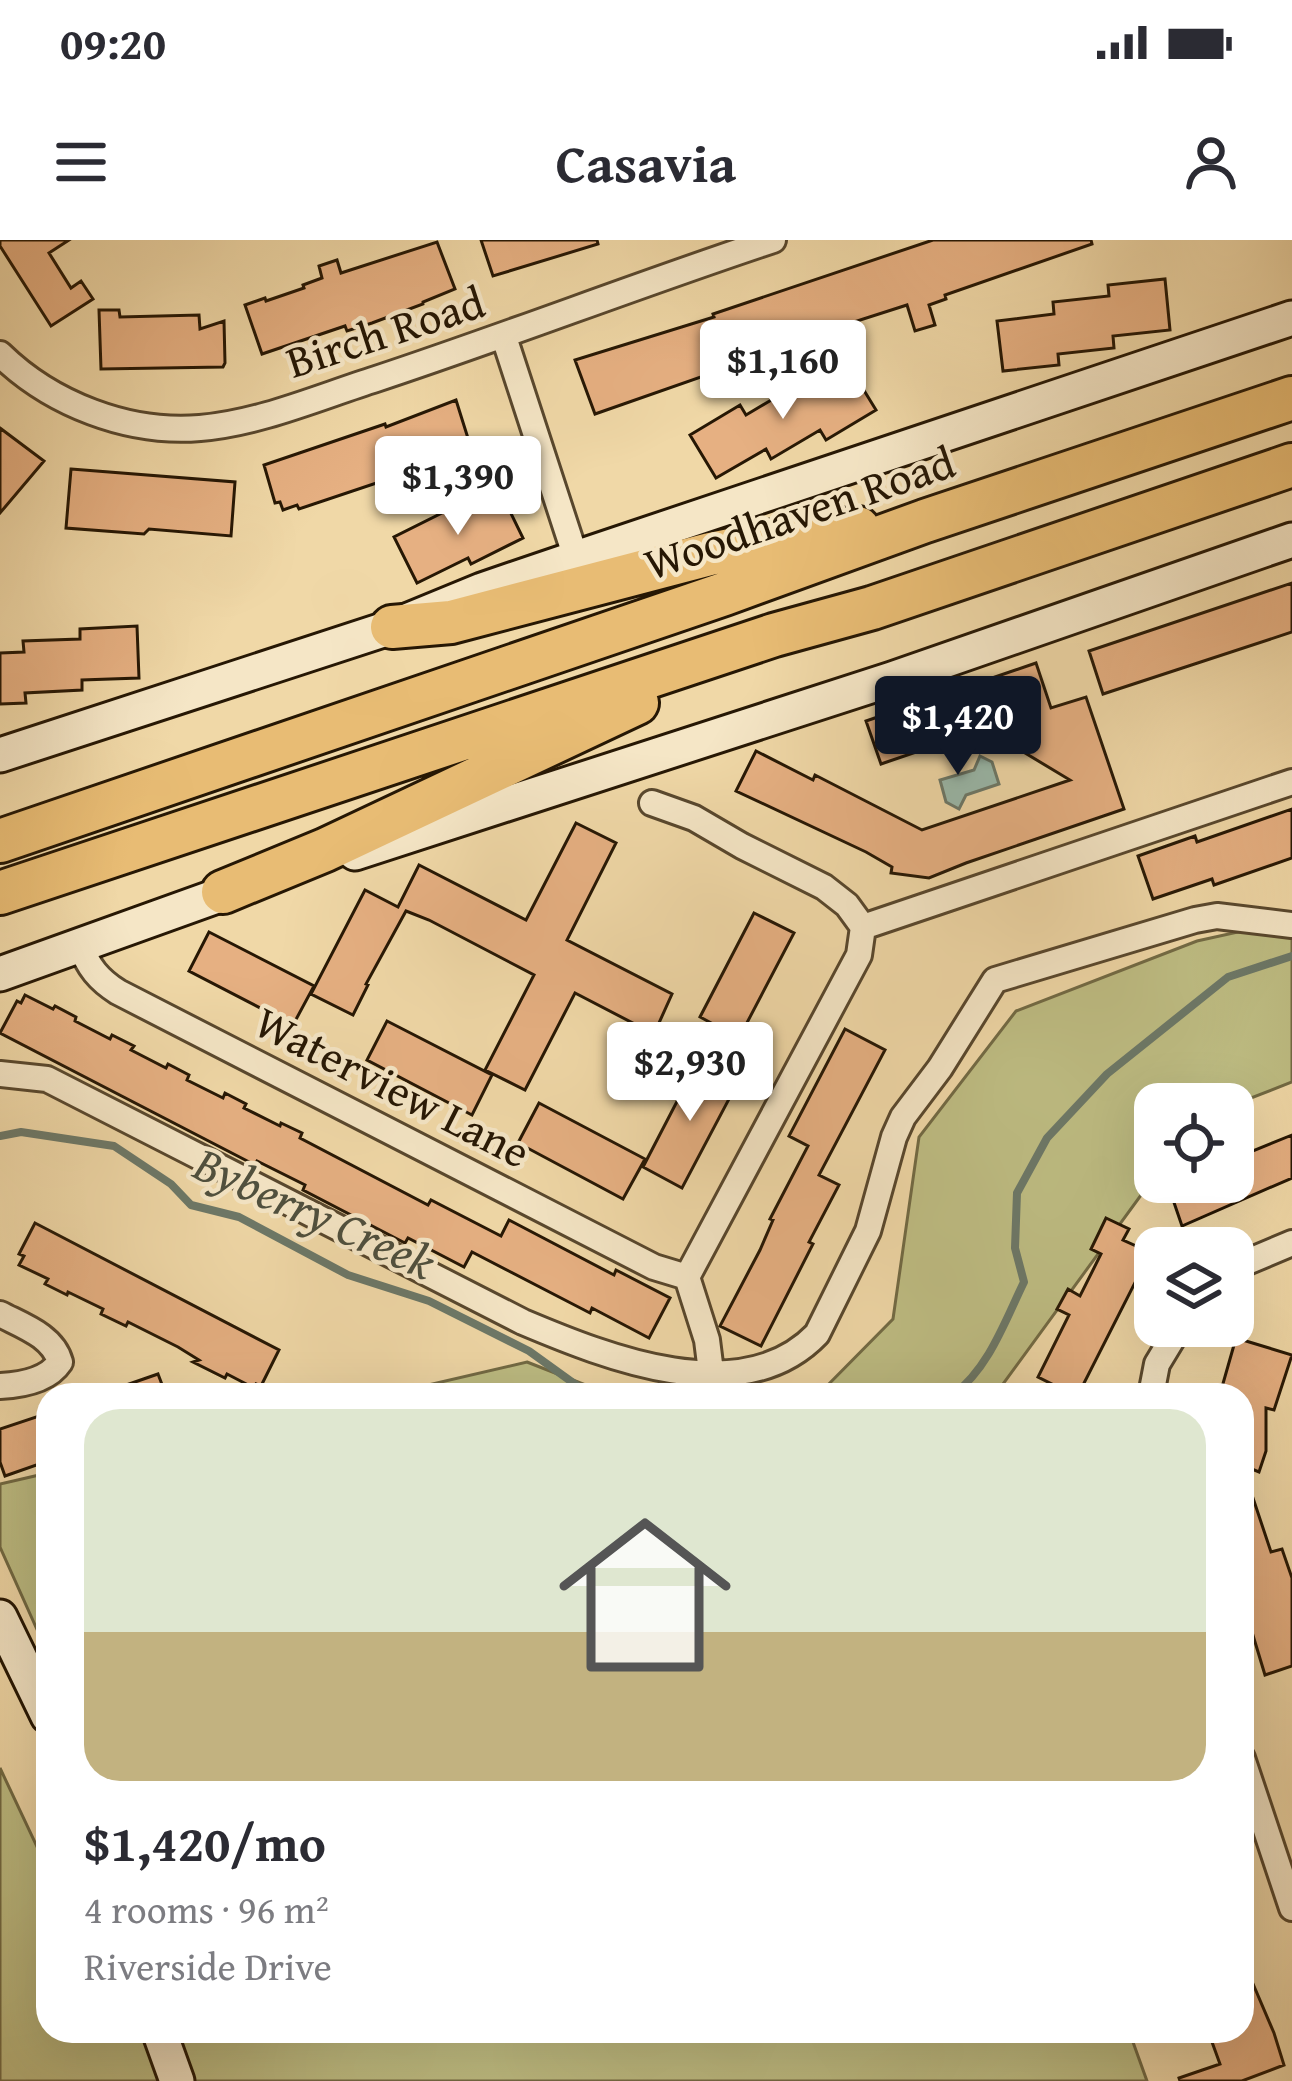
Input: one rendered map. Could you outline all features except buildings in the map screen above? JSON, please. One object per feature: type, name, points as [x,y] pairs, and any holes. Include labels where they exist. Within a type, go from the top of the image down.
[{"type":"highway","name":"Woodhaven Road","points":[[0,841],[1292,398]]},
{"type":"highway","points":[[0,893],[774,635],[872,608],[1292,465]]},
{"type":"highway","points":[[392,627],[452,622],[710,554],[819,532],[925,521]]},
{"type":"highway","points":[[224,892],[566,739],[774,635]]},
{"type":"main road","name":"Woodhaven Road","points":[[0,755],[392,627],[575,558],[1292,318]]},
{"type":"main road","points":[[0,974],[224,892],[892,679],[1292,540]]},
{"type":"main road","points":[[0,1617],[36,1691]]},
{"type":"main road","points":[[163,2043],[177,2081]]},
{"type":"street","name":"Birch Road","points":[[0,354],[62,399],[104,418],[199,428],[255,418],[505,337],[701,251],[773,240]]},
{"type":"street","points":[[505,337],[575,558]]},
{"type":"street","points":[[630,764],[652,803],[694,818],[824,887],[847,905],[862,927],[860,955],[687,1276],[707,1340],[711,1372]]},
{"type":"street","points":[[862,927],[1292,782]]},
{"type":"street","points":[[0,1074],[47,1079],[503,1312],[584,1348],[665,1370],[755,1369],[808,1344],[818,1334],[868,1232],[894,1137],[995,980],[1216,916],[1292,925]]},
{"type":"street","name":"Waterview Lane","points":[[81,946],[87,964],[118,992],[654,1267],[687,1276]]},
{"type":"street","points":[[1254,1259],[1292,1243]]},
{"type":"street","points":[[0,1314],[51,1342],[60,1362],[44,1377],[0,1386]]},
{"type":"street","points":[[1153,1383],[1167,1347]]},
{"type":"street","points":[[1254,1792],[1290,1897]]},
{"type":"street","points":[[1267,1829],[1292,1821]]},
{"type":"shaded area","points":[[980,756],[992,762],[999,784],[966,795],[959,809],[946,802],[940,780],[974,770]]},
{"type":"shaded area","points":[[1292,920],[1292,1082],[1254,1097],[1254,1083],[1134,1083],[1135,1203],[1004,1383],[830,1383],[893,1319],[919,1137],[1016,1011],[1197,941]]},
{"type":"shaded area","points":[[527,1362],[580,1383],[437,1383]]},
{"type":"shaded area","points":[[36,1476],[36,1627],[0,1547],[0,1484]]},
{"type":"shaded area","points":[[0,1768],[36,1844],[36,2043],[1133,2043],[1147,2081],[0,2081]]},
{"type":"waterway","name":"Byberry Creek","points":[[967,1383],[1003,1328],[1024,1282],[1015,1248],[1017,1193],[1047,1138],[1107,1074],[1228,977],[1292,956]]},
{"type":"waterway","name":"Byberry Creek","points":[[0,1136],[21,1132],[114,1146],[171,1184],[191,1205],[239,1217],[348,1275],[429,1301],[529,1351],[573,1383]]}]
